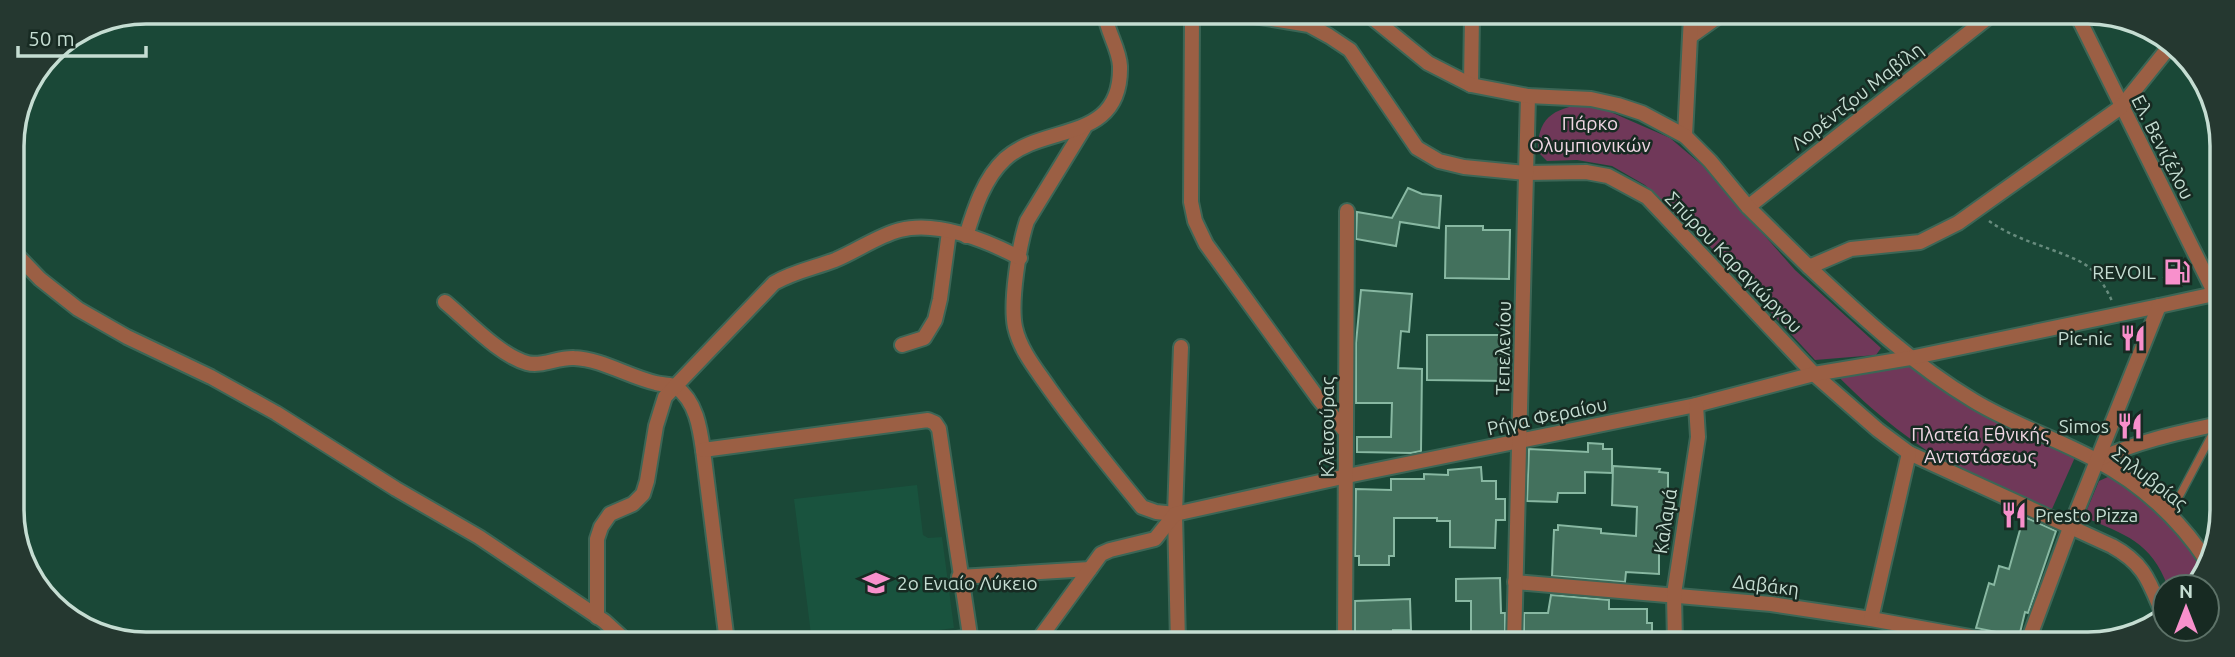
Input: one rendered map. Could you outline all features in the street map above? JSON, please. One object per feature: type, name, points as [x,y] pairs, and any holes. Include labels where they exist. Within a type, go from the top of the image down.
[{"type":"street","points":[[966,236],[983,191],[1005,158],[1030,143],[1084,128],[1099,117],[1116,96],[1120,65],[1106,24]]},
{"type":"street","points":[[1192,24],[1190,186],[1195,221],[1206,244],[1318,398],[1346,432]]},
{"type":"street","name":"Σπύρου Καραγιώργου","points":[[1303,24],[1329,36],[1350,50],[1399,125],[1417,148],[1428,156],[1464,167],[1526,173],[1586,172],[1608,176],[1647,197],[1814,373],[1878,430],[1909,453],[2112,546],[2140,566],[2151,589]]},
{"type":"street","name":"Σηλυβρίας","points":[[1380,24],[1428,62],[1471,85],[1528,96],[1591,99],[1618,105],[1642,113],[1685,136],[1710,161],[1748,207],[1885,338],[1975,402],[2096,460],[2142,490],[2170,514],[2202,554]]},
{"type":"street","points":[[1471,85],[1472,24]]},
{"type":"street","points":[[1685,136],[1691,24]]},
{"type":"street","points":[[1691,36],[1708,24]]},
{"type":"street","name":"Λορέντζου Μαβίλη","points":[[1748,207],[1980,24]]},
{"type":"street","name":"Ελ. Βενιζέλου","points":[[2081,24],[2210,280]]},
{"type":"street","points":[[1809,267],[1851,249],[1920,242],[1975,211],[2121,107],[2165,52]]},
{"type":"street","name":"Τεπελενίου","points":[[1514,632],[1528,96]]},
{"type":"street","points":[[1084,128],[1027,220],[1022,236],[1013,307],[1020,343],[1069,417],[1142,507],[1175,514]]},
{"type":"street","name":"Κλεισούρας","points":[[1345,632],[1347,211]]},
{"type":"street","points":[[597,617],[597,539],[610,514],[633,504],[643,494],[656,426],[665,397],[774,282],[799,270],[834,260],[901,230],[920,227],[993,244],[1020,258]]},
{"type":"street","points":[[902,345],[924,338],[935,320],[950,232]]},
{"type":"street","points":[[25,263],[78,309],[127,337],[254,400],[396,489],[479,537],[617,632]]},
{"type":"street","name":"Ρήγα Φεραίου","points":[[1175,514],[1696,404],[1814,373],[1910,358],[2210,297]]},
{"type":"street","points":[[446,302],[492,342],[523,361],[534,364],[565,358],[584,359],[644,380],[675,386],[695,413],[703,450],[726,632]]},
{"type":"street","points":[[2031,632],[2096,460],[2159,306]]},
{"type":"street","points":[[1178,632],[1175,514],[1181,347]]},
{"type":"street","name":"Καλαμά","points":[[1675,632],[1674,594],[1698,438],[1696,404]]},
{"type":"street","points":[[703,450],[928,420],[935,423],[939,429],[969,632]]},
{"type":"street","points":[[2096,460],[2154,438],[2210,426]]},
{"type":"street","points":[[1871,619],[1909,453]]},
{"type":"street","points":[[1044,632],[1101,554],[1154,539],[1175,514]]},
{"type":"street","points":[[959,577],[1090,569]]},
{"type":"street","name":"Δαβάκη","points":[[1515,582],[1771,604],[1943,632]]},
{"type":"lane","points":[[2170,514],[2210,439]]},
{"type":"path","points":[[1975,211],[2030,243],[2082,263],[2103,282],[2118,314]]},
{"type":"shaded area","name":"2ο Ενιαίο Λύκειο","points":[[917,485],[923,535],[928,538],[942,537],[954,628],[924,632],[811,632],[794,499]]},
{"type":"green space","name":"Πάρκο Ολυμπιονικών","points":[[1590,103],[1670,138],[1703,166],[1795,270],[1881,348],[1876,355],[1815,360],[1703,239],[1645,185],[1612,166],[1577,160],[1547,161],[1538,152],[1541,129],[1545,121],[1568,107]]},
{"type":"green space","name":"Πλατεία Εθνικής Αντιστάσεως","points":[[1914,361],[2076,455],[2052,509],[1987,485],[1931,453],[1896,428],[1834,372]]},
{"type":"green space","points":[[2110,476],[2168,521],[2199,562],[2198,565],[2193,573],[2161,573],[2145,549],[2124,535],[2084,517],[2099,481]]},
{"type":"building","points":[[1408,188],[1422,194],[1441,196],[1439,228],[1400,222],[1396,246],[1356,239],[1357,212],[1392,218]]},
{"type":"building","points":[[1446,226],[1483,226],[1483,230],[1510,230],[1509,279],[1445,278]]},
{"type":"building","points":[[2171,260],[2190,268],[2182,285],[2164,277]]},
{"type":"building","points":[[1361,290],[1412,294],[1409,332],[1401,331],[1398,368],[1422,369],[1421,451],[1357,452],[1357,437],[1391,437],[1392,403],[1356,403],[1356,343]]},
{"type":"building","points":[[1427,335],[1510,335],[1510,381],[1427,380]]},
{"type":"building","points":[[1588,443],[1603,444],[1603,449],[1612,449],[1612,473],[1585,472],[1585,493],[1558,493],[1557,502],[1527,501],[1529,449],[1588,452]]},
{"type":"building","points":[[1613,466],[1660,469],[1659,472],[1668,473],[1668,549],[1659,548],[1659,574],[1626,572],[1625,582],[1552,576],[1554,530],[1558,530],[1558,525],[1636,536],[1637,507],[1612,505]]},
{"type":"building","points":[[1481,467],[1482,481],[1496,481],[1496,499],[1505,499],[1505,520],[1496,520],[1495,548],[1450,547],[1450,521],[1437,521],[1437,518],[1394,518],[1394,556],[1389,556],[1389,565],[1359,565],[1359,556],[1355,556],[1356,489],[1391,490],[1391,479],[1424,479],[1424,474],[1448,475],[1448,470]]},
{"type":"building","points":[[2027,518],[2056,531],[2028,613],[2025,612],[2020,632],[1996,632],[1976,628],[1989,583],[1994,585],[1999,566],[2009,569],[2020,530]]},
{"type":"building","points":[[1500,578],[1501,613],[1505,613],[1505,632],[1471,632],[1471,601],[1456,601],[1456,579]]},
{"type":"building","points":[[1551,595],[1609,600],[1609,609],[1647,609],[1647,623],[1652,623],[1652,632],[1524,632],[1524,613],[1548,613]]},
{"type":"building","points":[[1410,599],[1411,630],[1355,632],[1355,601]]},
{"type":"place","name":"REVOIL","points":[[2177,272]]},
{"type":"place","name":"Pic-nic","points":[[2133,338]]},
{"type":"place","name":"Simos","points":[[2130,426]]},
{"type":"place","name":"Presto Pizza","points":[[2014,515]]},
{"type":"place","name":"2ο Ενιαίο Λύκειο","points":[[876,583]]}]
